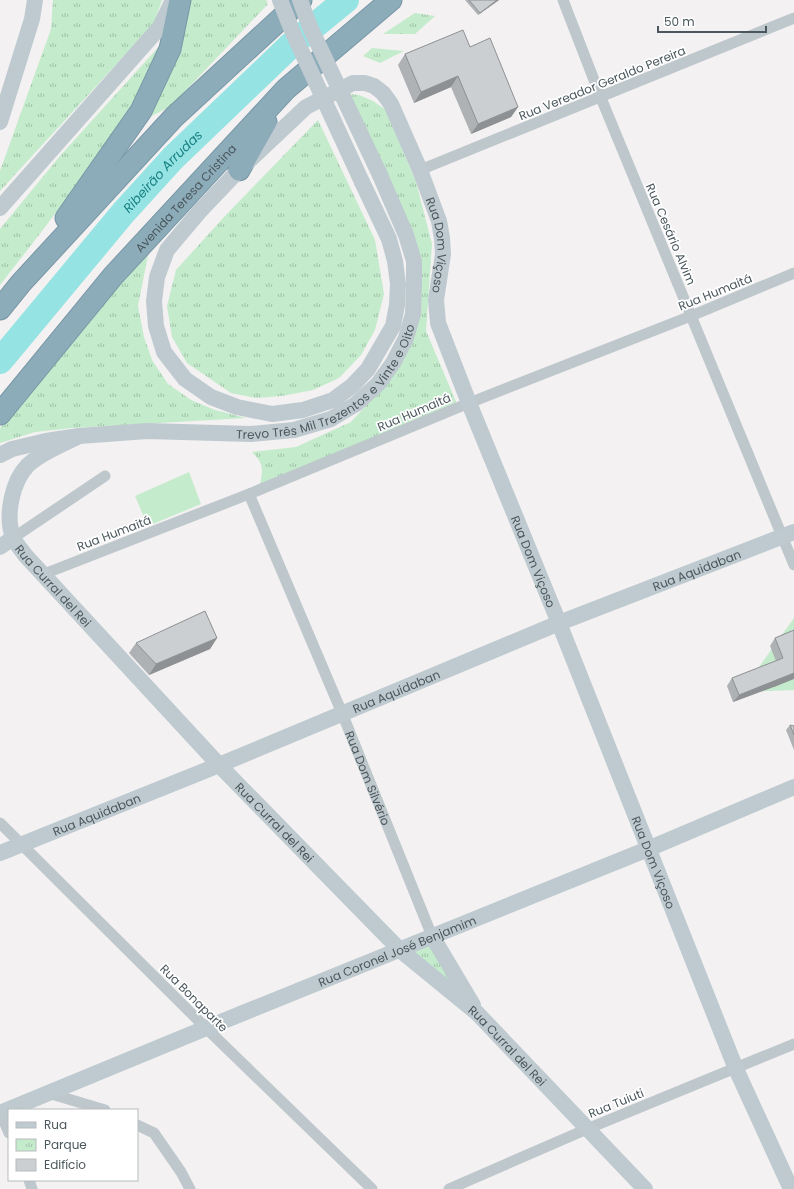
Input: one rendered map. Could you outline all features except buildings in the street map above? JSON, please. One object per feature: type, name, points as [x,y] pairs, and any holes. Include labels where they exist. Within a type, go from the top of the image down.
[{"type":"highway","points":[[21,283],[141,111],[170,49],[180,0]]},
{"type":"highway","points":[[0,309],[21,283],[174,117],[300,0]]},
{"type":"highway","name":"Avenida Teresa Cristina","points":[[0,414],[113,276],[286,88],[391,0]]},
{"type":"highway","points":[[239,170],[286,88]]},
{"type":"street","points":[[0,122],[32,19],[35,0]]},
{"type":"street","points":[[0,208],[160,27],[173,0]]},
{"type":"street","name":"Trevo Três Mil Trezentos e Vinte e Oito","points":[[239,170],[199,212],[167,250],[157,277],[154,301],[156,326],[164,352],[185,379],[211,397],[237,407],[272,414],[303,410],[333,400],[352,386],[368,369],[393,326],[397,305],[398,284],[396,261],[389,239],[293,33],[280,0]]},
{"type":"street","name":"Trevo Três Mil Trezentos e Vinte e Oito","points":[[0,455],[12,449],[46,441],[79,436],[147,431],[251,434],[294,430],[330,419],[356,404],[378,384],[394,363],[406,338],[413,314],[414,261],[406,235],[380,175],[310,27],[300,0]]},
{"type":"street","name":"Rua Cesário Alvim","points":[[563,0],[600,98],[691,316],[788,535],[794,565]]},
{"type":"street","name":"Rua Vereador Geraldo Pereira","points":[[420,170],[794,18]]},
{"type":"street","name":"Rua Dom Viçoso","points":[[239,170],[306,107],[353,83],[365,82],[374,86],[383,93],[391,104],[420,170],[439,221],[443,254],[436,300],[438,323],[736,1068],[791,1189]]},
{"type":"street","name":"Rua Humaitá","points":[[44,574],[249,494],[469,403],[691,316],[794,273]]},
{"type":"street","name":"Rua Curral del Rei","points":[[79,436],[46,453],[28,466],[16,483],[9,518],[13,538],[25,555],[219,765],[400,950],[477,1013],[645,1189]]},
{"type":"street","points":[[0,547],[105,476]]},
{"type":"street","name":"Rua Dom Silvério","points":[[249,494],[342,713],[432,936],[477,1013]]},
{"type":"street","name":"Rua Aquidaban","points":[[0,853],[219,765],[559,623],[788,535]]},
{"type":"street","name":"Rua Coronel José Benjamim","points":[[10,1109],[648,849],[794,787]]},
{"type":"street","name":"Rua Bonaparte","points":[[0,823],[206,1028],[372,1189]]},
{"type":"street","name":"Rua Tuiuti","points":[[449,1189],[587,1129],[794,1044]]},
{"type":"street","points":[[48,1094],[101,1109]]},
{"type":"street","points":[[0,1113],[8,1131]]},
{"type":"street","points":[[138,1125],[154,1133],[181,1172],[190,1189]]},
{"type":"green space","points":[[53,0],[162,0],[154,23],[0,191],[0,171],[51,29]]},
{"type":"green space","points":[[188,0],[266,0],[268,4],[171,106],[148,118],[178,59]]},
{"type":"green space","points":[[415,13],[435,16],[415,34],[383,34]]},
{"type":"green space","points":[[163,42],[134,108],[0,285],[0,229],[60,156]]},
{"type":"green space","points":[[372,48],[404,51],[380,63],[363,56]]},
{"type":"green space","points":[[349,94],[359,95],[373,101],[386,110],[416,182],[432,244],[426,331],[457,404],[260,485],[262,467],[259,460],[252,452],[296,447],[351,422],[385,385],[410,330],[414,275]]},
{"type":"green space","points":[[318,120],[375,240],[384,294],[375,330],[361,355],[339,378],[313,390],[282,396],[256,398],[231,393],[187,363],[172,337],[167,306],[176,270],[224,217]]},
{"type":"green space","points":[[149,250],[138,306],[144,337],[152,360],[168,384],[191,400],[215,410],[246,418],[72,428],[35,432],[0,443],[0,428],[33,390],[85,324]]},
{"type":"green space","points":[[189,472],[201,504],[148,526],[135,496]]},
{"type":"green space","points":[[794,618],[794,690],[741,692]]},
{"type":"green space","points":[[430,945],[457,988],[412,953]]},
{"type":"waterway","name":"Ribeirão Arrudas","points":[[0,361],[123,213],[173,158],[291,45],[346,0]]}]
